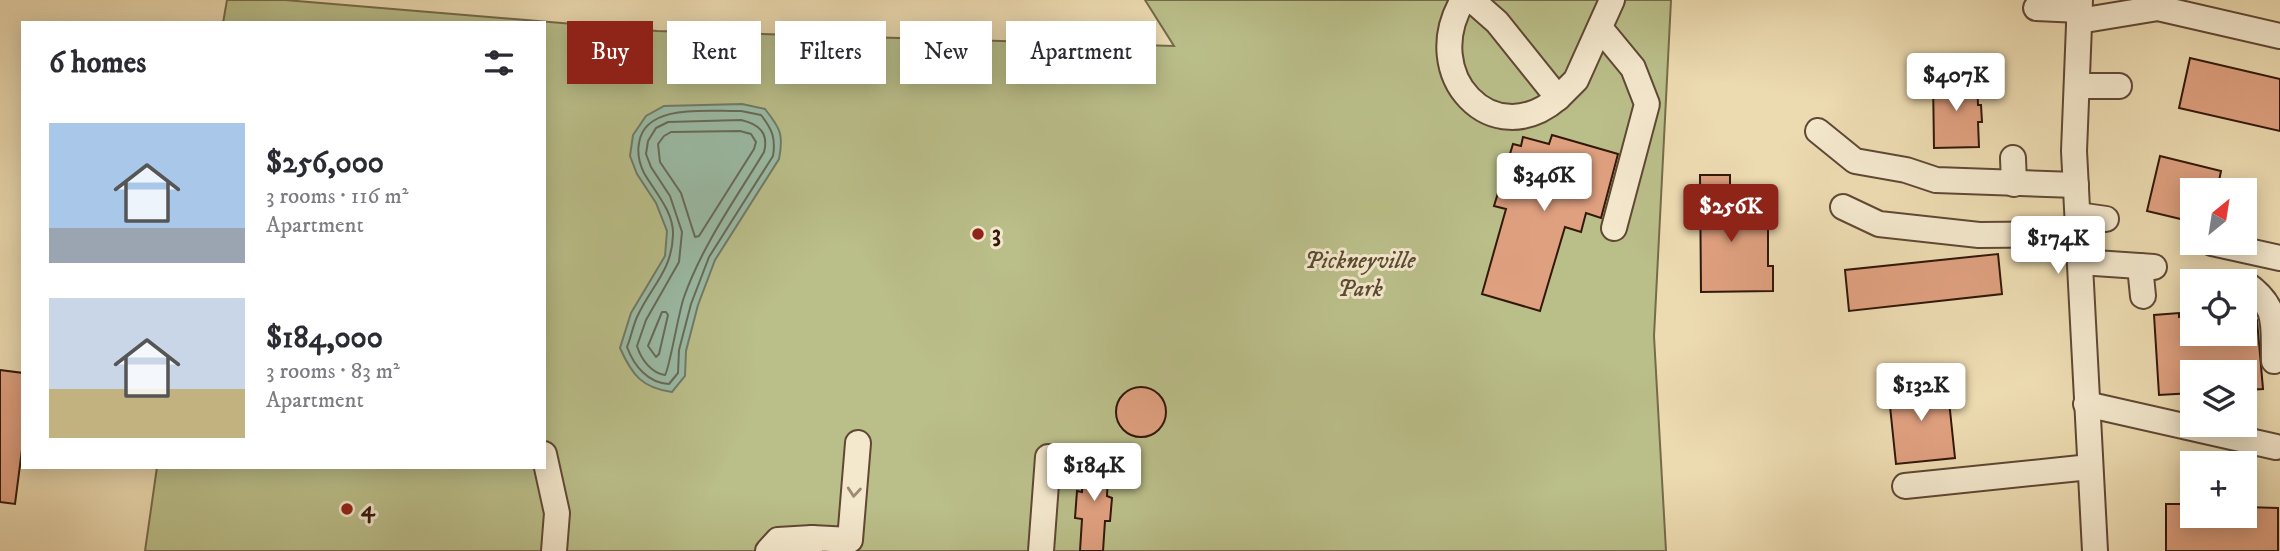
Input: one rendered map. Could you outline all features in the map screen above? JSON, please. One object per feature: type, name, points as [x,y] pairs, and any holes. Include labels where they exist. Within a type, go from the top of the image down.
[{"type":"street","points":[[1463,0],[1449,33],[1447,50],[1451,71],[1461,89],[1479,107],[1500,116],[1523,116],[1544,110],[1576,80],[1612,0]]},
{"type":"street","points":[[1472,0],[1497,22],[1558,98]]},
{"type":"street","points":[[2036,8],[2080,10],[2152,4],[2280,36]]},
{"type":"street","points":[[2080,10],[2074,151],[2095,551]]},
{"type":"street","points":[[1600,28],[1633,68],[1647,104],[1614,228]]},
{"type":"street","points":[[2077,86],[2119,86]]},
{"type":"street","points":[[1818,131],[1855,161],[1921,164],[1936,180],[2076,185]]},
{"type":"street","points":[[2013,158],[2014,184]]},
{"type":"street","points":[[1843,207],[1879,224],[1979,235],[2078,225],[2106,219]]},
{"type":"street","points":[[2258,253],[2280,258]]},
{"type":"street","points":[[2080,262],[2147,266],[2143,296]]},
{"type":"street","points":[[2257,292],[2263,296],[2272,314],[2274,361]]},
{"type":"street","points":[[2086,404],[2276,447]]},
{"type":"street","points":[[768,551],[778,540],[811,544],[850,540],[858,443]]},
{"type":"street","points":[[1041,551],[1048,457]]},
{"type":"street","points":[[546,463],[557,513],[554,551]]},
{"type":"street","points":[[1905,486],[2090,467]]},
{"type":"green space","name":"Pickneyville Park","points":[[227,0],[285,0],[537,21],[223,21]]},
{"type":"green space","name":"Pickneyville Park","points":[[1145,0],[1671,0],[1654,336],[1666,551],[145,551],[157,469],[546,469],[546,22],[567,24],[567,84],[653,84],[653,31],[667,31],[667,84],[761,84],[761,34],[775,34],[775,84],[886,84],[886,38],[900,38],[900,84],[992,84],[992,41],[1006,41],[1006,84],[1156,84],[1156,45],[1174,46]]},
{"type":"water","points":[[742,104],[765,109],[774,121],[781,137],[779,159],[715,260],[698,305],[686,351],[685,376],[672,392],[662,390],[639,379],[620,348],[631,313],[665,256],[667,231],[656,203],[637,174],[630,156],[633,135],[646,116],[664,106]]},
{"type":"building","points":[[2190,58],[2280,79],[2280,131],[2179,108]]},
{"type":"building","points":[[1977,77],[1982,122],[1978,122],[1979,147],[1934,148],[1933,78]]},
{"type":"building","points":[[1552,135],[1618,154],[1601,218],[1586,213],[1581,232],[1565,227],[1540,311],[1482,294],[1506,209],[1494,206],[1513,144],[1521,146],[1523,137],[1549,144]]},
{"type":"building","points":[[2160,156],[2221,171],[2220,178],[2180,178],[2180,219],[2147,211]]},
{"type":"building","points":[[1700,175],[1730,175],[1730,220],[1768,220],[1768,266],[1773,266],[1773,291],[1701,292]]},
{"type":"building","points":[[1998,254],[2002,294],[1849,311],[1845,270]]},
{"type":"building","points":[[2179,313],[2180,346],[2257,346],[2257,320],[2263,389],[2257,389],[2257,360],[2180,360],[2180,394],[2159,395],[2154,315]]},
{"type":"building","points":[[0,370],[21,373],[21,458],[15,504],[0,502]]},
{"type":"building","points":[[1947,382],[1955,458],[1896,464],[1888,387]]},
{"type":"building","points":[[1141,387],[1158,395],[1166,412],[1158,429],[1141,437],[1124,429],[1116,412],[1124,395]]},
{"type":"building","points":[[1085,455],[1109,457],[1107,496],[1112,498],[1110,521],[1105,521],[1103,551],[1080,551],[1082,519],[1075,518],[1077,491],[1082,492]]},
{"type":"building","points":[[2166,504],[2180,504],[2180,528],[2257,528],[2257,507],[2278,508],[2278,551],[2166,551]]},
{"type":"place","name":"3","points":[[978,234]]},
{"type":"place","name":"4","points":[[347,509]]}]
